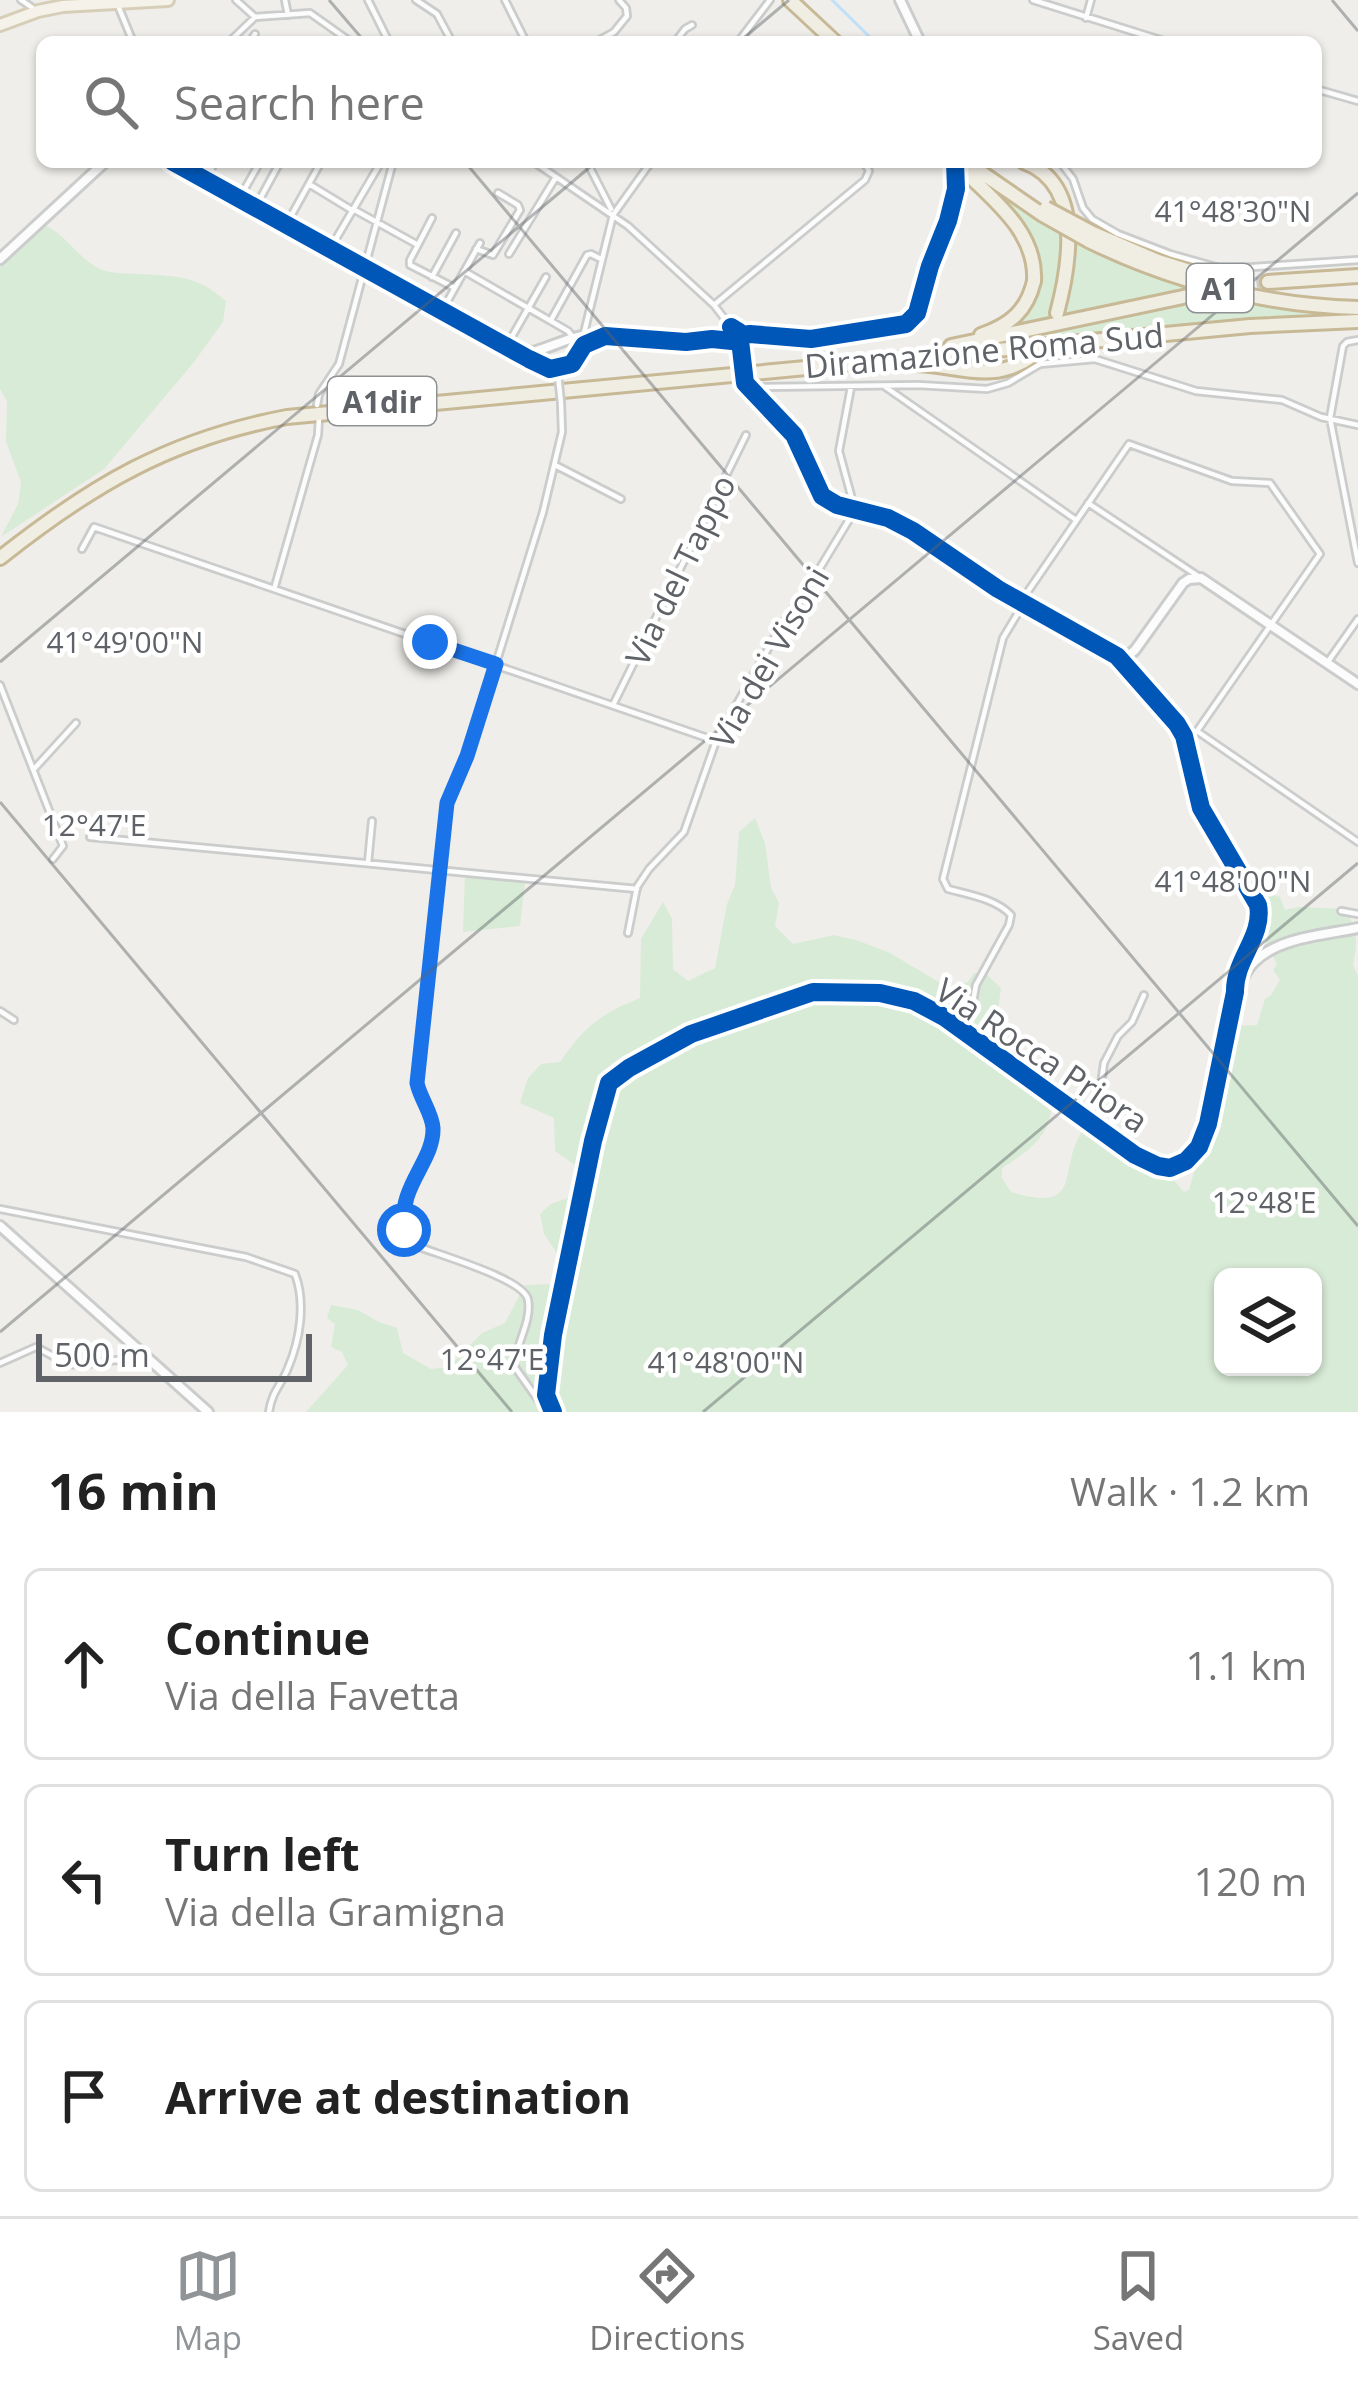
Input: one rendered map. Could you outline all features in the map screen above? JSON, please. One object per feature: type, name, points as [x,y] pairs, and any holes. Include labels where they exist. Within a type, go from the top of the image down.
[{"type":"highway","points":[[790,0],[829,36]]},
{"type":"highway","points":[[802,0],[840,36]]},
{"type":"highway","points":[[940,348],[1009,322],[1027,303],[1034,281],[1032,254],[1023,234],[961,168]]},
{"type":"highway","name":"A1","points":[[975,168],[1035,210],[1155,269],[1283,302],[1358,304]]},
{"type":"highway","name":"A1","points":[[988,168],[1091,237]]},
{"type":"highway","points":[[1037,168],[1059,190],[1068,232],[1057,313]]},
{"type":"highway","points":[[1268,282],[1358,276]]},
{"type":"highway","name":"A1dir","points":[[940,348],[1202,293]]},
{"type":"highway","name":"Diramazione Roma Sud","points":[[0,555],[113,477],[242,426],[333,411],[1250,326],[1358,321]]},
{"type":"highway","name":"Diramazione Roma Sud","points":[[0,555],[57,507],[112,473],[182,441],[254,418],[332,406],[940,348]]},
{"type":"highway","points":[[864,362],[990,373],[1011,368],[1030,356]]},
{"type":"main road","points":[[0,25],[37,11],[76,4],[168,0]]},
{"type":"street","points":[[21,0],[37,11]]},
{"type":"street","points":[[236,0],[255,17]]},
{"type":"street","points":[[285,0],[288,15]]},
{"type":"street","points":[[307,0],[310,13],[341,36]]},
{"type":"street","points":[[368,0],[386,36]]},
{"type":"street","points":[[416,0],[437,14],[449,36]]},
{"type":"street","points":[[505,0],[523,36]]},
{"type":"street","points":[[611,36],[627,16],[619,0]]},
{"type":"street","points":[[743,36],[770,0]]},
{"type":"street","points":[[900,0],[917,36]]},
{"type":"street","points":[[1033,0],[1147,36]]},
{"type":"street","points":[[1086,18],[1091,0]]},
{"type":"street","points":[[116,3],[130,36]]},
{"type":"street","points":[[235,36],[255,17],[310,13]]},
{"type":"street","points":[[680,36],[692,25]]},
{"type":"street","points":[[332,36],[334,32]]},
{"type":"street","points":[[1322,90],[1358,101]]},
{"type":"street","points":[[0,259],[99,168]]},
{"type":"street","points":[[186,168],[558,372],[574,363],[613,214],[647,168]]},
{"type":"street","points":[[205,180],[212,168]]},
{"type":"street","points":[[239,199],[257,168]]},
{"type":"street","points":[[255,208],[277,168]]},
{"type":"street","points":[[286,225],[318,168]]},
{"type":"street","points":[[330,249],[376,168]]},
{"type":"street","points":[[317,405],[339,364],[391,168]]},
{"type":"street","points":[[543,168],[613,214],[714,305],[733,335],[742,364]]},
{"type":"street","points":[[590,168],[613,214]]},
{"type":"street","points":[[714,305],[865,180],[867,168]]},
{"type":"street","points":[[518,353],[599,337],[682,342],[750,334],[812,340],[912,321],[954,203],[955,168]]},
{"type":"street","points":[[1064,168],[1089,216],[1118,234],[1170,254],[1223,269],[1358,260]]},
{"type":"street","points":[[508,254],[556,177]]},
{"type":"street","points":[[309,184],[418,245]]},
{"type":"street","points":[[442,311],[478,246],[493,255],[520,208],[498,193]]},
{"type":"street","points":[[432,218],[410,264],[454,289]]},
{"type":"street","points":[[432,277],[456,232]]},
{"type":"street","points":[[551,320],[587,255],[602,259]]},
{"type":"street","points":[[464,271],[581,339],[599,337]]},
{"type":"street","points":[[506,347],[546,277]]},
{"type":"street","points":[[1358,340],[1343,346],[1330,419],[1358,563]]},
{"type":"street","points":[[529,359],[540,351]]},
{"type":"street","points":[[751,390],[922,385],[985,389],[1042,364],[1096,359],[1196,391],[1284,400],[1358,425]]},
{"type":"street","points":[[551,1412],[514,1366],[526,1322],[526,1293],[513,1282],[418,1246],[404,1230],[403,1215],[406,1195],[433,1134],[417,1083],[448,800],[467,756],[554,465],[563,424],[558,372]]},
{"type":"street","points":[[744,379],[794,435],[821,495],[913,531],[998,589],[1118,656],[1129,656],[1135,650],[1183,583],[1201,578]]},
{"type":"street","points":[[851,386],[839,453],[855,511]]},
{"type":"street","points":[[884,386],[1076,520]]},
{"type":"street","points":[[274,588],[319,418]]},
{"type":"street","name":"Via del Tappo","points":[[613,705],[746,435]]},
{"type":"street","points":[[959,1027],[1010,925],[1006,909],[946,889],[943,877],[1003,638],[1129,444],[1232,482],[1270,483],[1319,554],[1197,731],[1185,740]]},
{"type":"street","points":[[554,465],[621,500]]},
{"type":"street","points":[[1088,503],[1358,684]]},
{"type":"street","name":"Via dei Visoni","points":[[628,933],[637,890],[649,869],[684,832],[716,741],[782,624],[855,511]]},
{"type":"street","points":[[82,549],[94,526],[716,741]]},
{"type":"street","points":[[1326,664],[1358,619]]},
{"type":"street","points":[[1118,656],[1177,724],[1200,807],[1260,910],[1258,926],[1236,971],[1235,992]]},
{"type":"street","points":[[0,686],[64,846],[53,859]]},
{"type":"street","points":[[34,768],[76,723]]},
{"type":"street","points":[[1197,731],[1358,842]]},
{"type":"street","points":[[368,863],[372,821]]},
{"type":"street","points":[[90,837],[637,890]]},
{"type":"street","points":[[1341,911],[1358,914]]},
{"type":"street","points":[[1235,992],[1250,967],[1275,948],[1358,928]]},
{"type":"street","name":"Via Rocca Priora","points":[[541,1396],[592,1141],[609,1083],[629,1068],[691,1034],[813,992],[880,993],[914,1001],[959,1027],[1135,1155],[1172,1167],[1190,1158],[1201,1144],[1235,992]]},
{"type":"street","points":[[1088,1120],[1099,1095],[1104,1064],[1144,995]]},
{"type":"street","points":[[0,1011],[14,1020]]},
{"type":"street","points":[[0,1209],[260,1260],[295,1274],[301,1319],[290,1366],[272,1396],[269,1412]]},
{"type":"street","points":[[0,1226],[208,1412]]},
{"type":"street","points":[[0,1363],[36,1347],[68,1364],[151,1363]]},
{"type":"green space","points":[[974,172],[1065,233],[1063,264],[1048,323],[995,333],[1030,303],[1034,247],[1022,224]]},
{"type":"green space","points":[[40,223],[100,269],[185,278],[226,301],[223,322],[194,362],[104,469],[1,537],[18,504],[21,482],[6,442],[7,401],[0,389],[0,259]]},
{"type":"green space","points":[[1072,237],[1199,288],[1060,320],[1070,277]]},
{"type":"green space","points":[[1218,292],[1358,313],[1358,317],[1050,341],[1057,328]]},
{"type":"green space","points":[[755,818],[765,843],[771,888],[779,903],[775,926],[793,944],[834,935],[890,953],[949,988],[968,982],[974,973],[987,975],[1001,988],[988,1048],[1052,1095],[1049,1120],[1039,1139],[1002,1168],[1011,1192],[1035,1197],[1061,1192],[1086,1126],[1163,1171],[1184,1192],[1189,1190],[1231,1026],[1257,1025],[1265,999],[1280,980],[1261,930],[1267,893],[1280,897],[1285,910],[1344,909],[1354,929],[1353,965],[1358,976],[1358,1412],[306,1412],[348,1365],[342,1352],[331,1347],[335,1324],[327,1318],[331,1305],[358,1310],[397,1328],[403,1353],[431,1369],[448,1367],[482,1333],[505,1323],[525,1285],[556,1284],[556,1252],[544,1234],[540,1214],[570,1197],[581,1175],[555,1151],[554,1118],[520,1103],[528,1078],[541,1064],[560,1062],[603,1016],[640,998],[641,939],[663,902],[672,919],[673,969],[688,981],[715,968],[735,885],[739,832]]},
{"type":"green space","points":[[465,875],[525,881],[520,926],[463,932]]},
{"type":"waterway","points":[[832,0],[869,36]]},
{"type":"tunnel","points":[[1221,289],[1268,282]]},
{"type":"cycle path","points":[[184,168],[550,369],[572,364],[584,345],[605,336],[686,342],[732,341],[750,334],[811,339],[906,324],[917,313],[948,221],[956,189],[955,168]]},
{"type":"cycle path","points":[[553,1412],[546,1395],[553,1335],[593,1141],[609,1083],[629,1068],[691,1034],[813,992],[880,993],[914,1001],[944,1017],[1135,1155],[1170,1168],[1186,1161],[1199,1147],[1208,1124],[1236,980],[1259,916],[1258,905],[1201,808],[1184,736],[1117,656],[998,589],[913,531],[822,496],[794,435],[745,383],[739,332],[731,327]]},
{"type":"route","points":[[404,1230],[406,1195],[433,1134],[417,1083],[447,803],[496,664],[430,642]]}]
